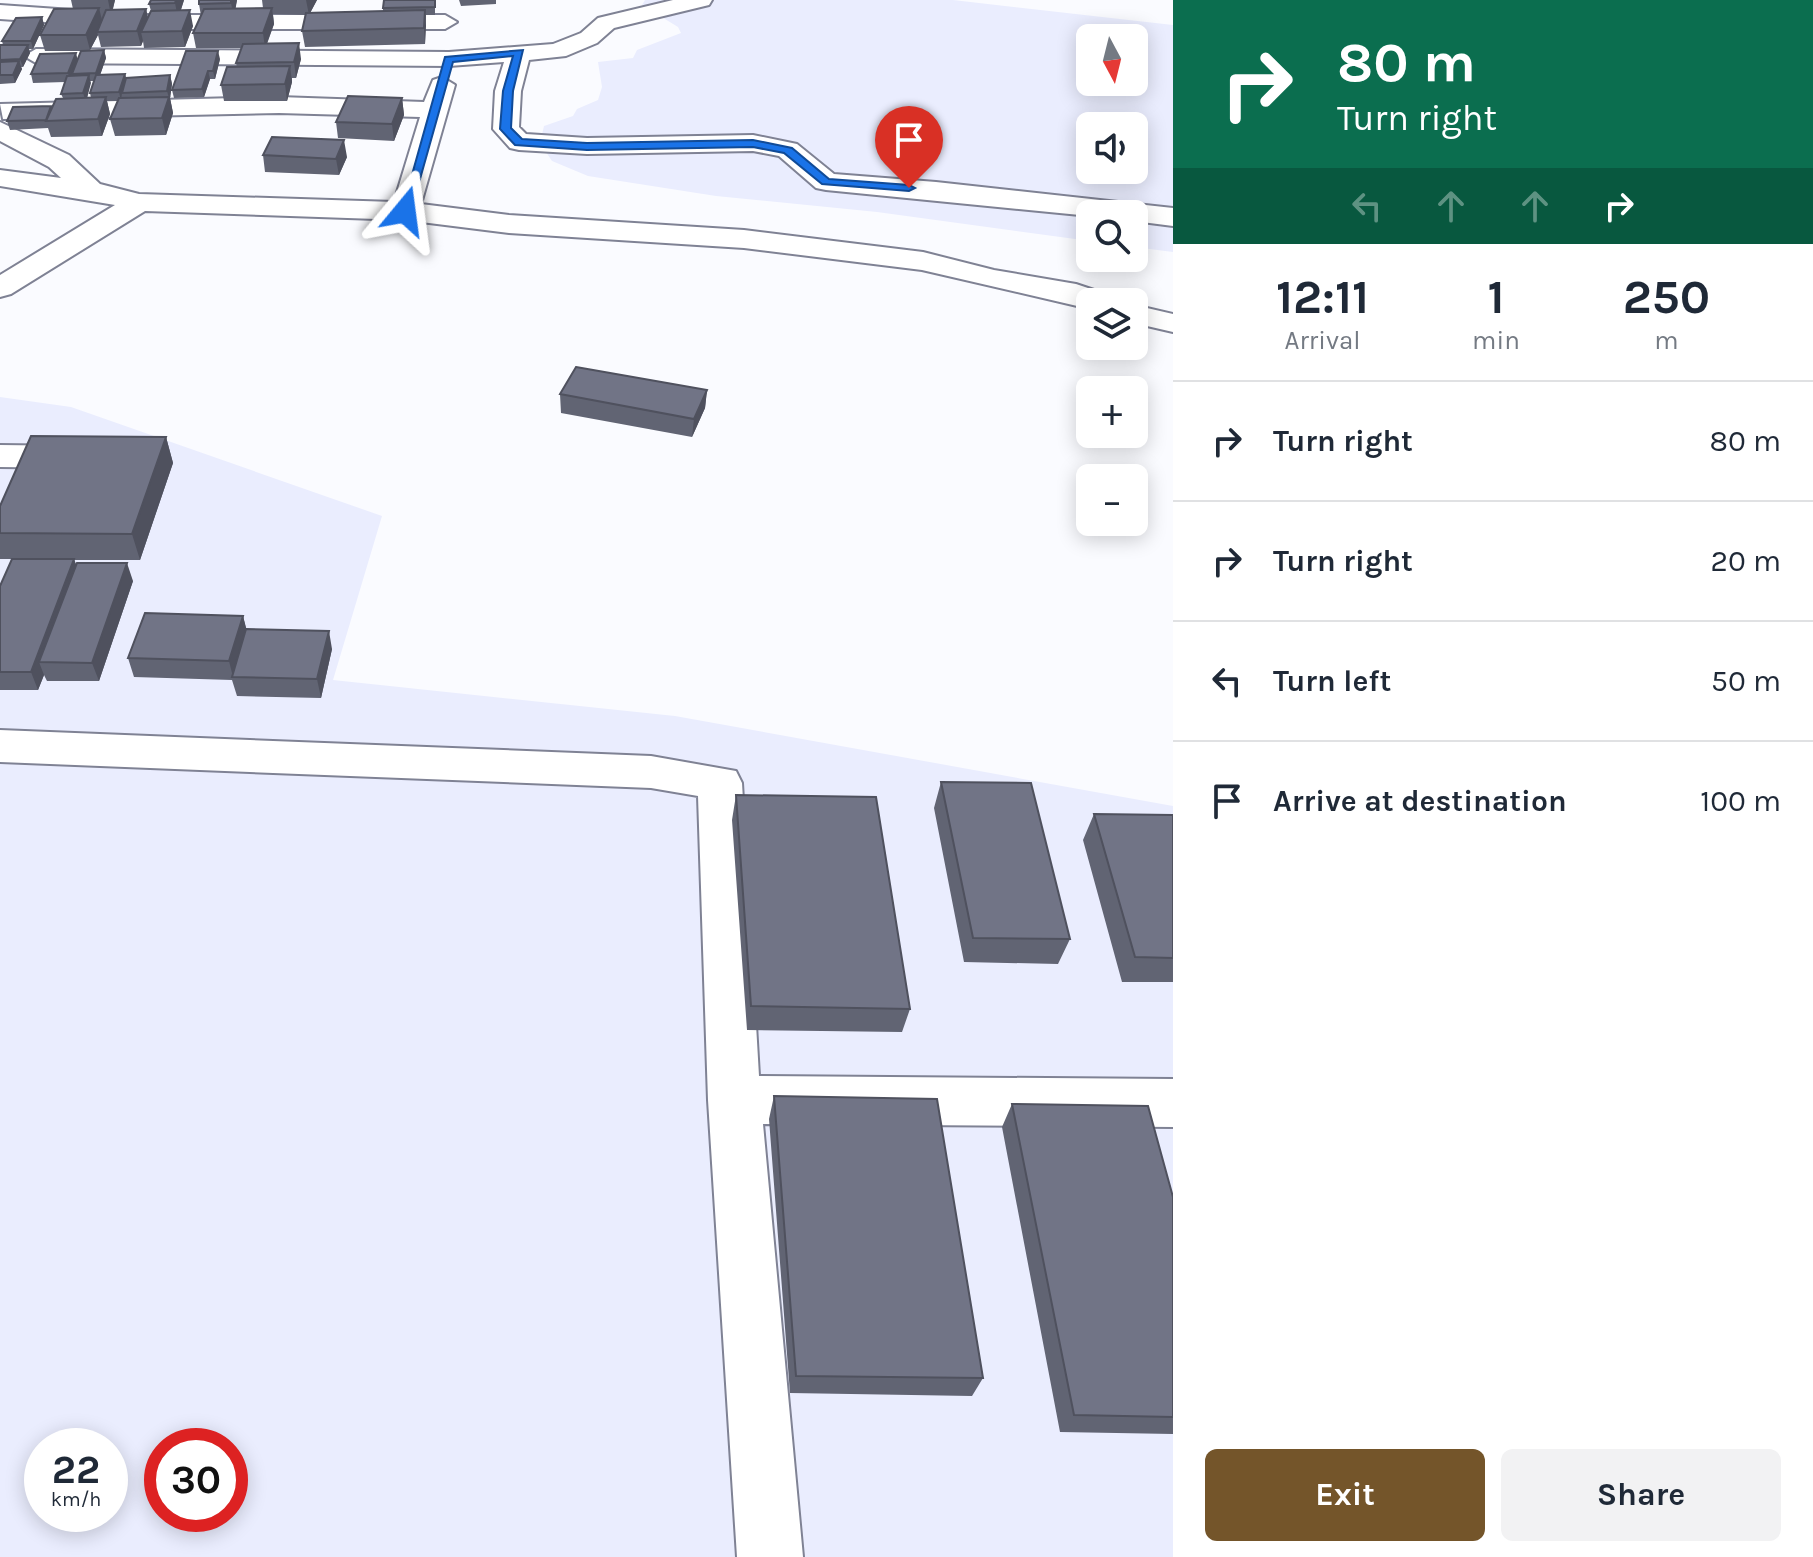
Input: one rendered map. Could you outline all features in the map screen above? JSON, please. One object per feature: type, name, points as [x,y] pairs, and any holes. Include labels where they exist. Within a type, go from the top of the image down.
[{"type":"street","points":[[324,0],[338,20]]},
{"type":"street","points":[[36,56],[449,59],[557,51],[589,38],[606,23],[701,0]]},
{"type":"street","points":[[1,119],[59,8]]},
{"type":"street","points":[[10,20],[59,8],[144,22],[338,20],[448,11],[449,59],[405,211]]},
{"type":"street","points":[[519,53],[508,91],[506,129],[519,142],[587,146],[753,143],[788,150],[826,182],[936,190],[1173,217]]},
{"type":"street","points":[[306,106],[323,57]]},
{"type":"street","points":[[1,119],[306,106],[434,110]]},
{"type":"street","points":[[1,119],[59,161],[90,190]]},
{"type":"street","points":[[0,178],[90,190],[139,202],[405,211],[509,224],[744,239],[923,261],[993,279],[1076,295]]},
{"type":"street","points":[[0,288],[139,202]]},
{"type":"street","points":[[1148,317],[1173,323]]},
{"type":"street","points":[[0,456],[97,457]]},
{"type":"street","points":[[0,746],[651,772],[720,783],[734,1100],[770,1557]]},
{"type":"street","points":[[734,1100],[1173,1103]]},
{"type":"shaded area","points":[[645,0],[953,0],[1173,25],[1173,252],[1148,249],[1148,200],[1076,200],[1076,239],[877,212],[716,196],[588,176],[552,161],[540,143],[544,126],[573,116],[577,109],[598,100],[602,87],[598,62],[633,58],[637,50],[681,33],[678,27],[642,5]]},
{"type":"shaded area","points":[[0,397],[71,407],[382,516],[333,680],[675,716],[1173,806],[1173,1557],[0,1557]]},
{"type":"building","points":[[151,0],[176,0],[175,3],[149,4]]},
{"type":"building","points":[[199,0],[231,0],[231,3],[199,4]]},
{"type":"building","points":[[384,0],[435,0],[435,7],[383,8]]},
{"type":"building","points":[[99,8],[86,35],[40,35],[54,9]]},
{"type":"building","points":[[272,8],[263,33],[193,33],[204,9]]},
{"type":"building","points":[[146,9],[137,31],[97,32],[106,10]]},
{"type":"building","points":[[190,10],[182,31],[141,32],[151,11]]},
{"type":"building","points":[[425,10],[424,28],[302,31],[306,13]]},
{"type":"building","points":[[42,17],[31,41],[2,41],[16,18]]},
{"type":"building","points":[[299,43],[294,62],[236,63],[243,44]]},
{"type":"building","points":[[0,45],[28,45],[20,59],[0,60]]},
{"type":"building","points":[[104,50],[96,73],[72,74],[81,51]]},
{"type":"building","points":[[186,51],[218,51],[213,71],[208,71],[202,89],[172,90]]},
{"type":"building","points":[[76,53],[68,73],[31,74],[40,54]]},
{"type":"building","points":[[19,61],[13,75],[0,75],[0,62]]},
{"type":"building","points":[[290,66],[285,84],[221,85],[227,67]]},
{"type":"building","points":[[125,74],[119,92],[90,93],[96,75]]},
{"type":"building","points":[[89,75],[83,93],[61,94],[67,76]]},
{"type":"building","points":[[170,75],[167,91],[122,93],[126,78]]},
{"type":"building","points":[[348,96],[402,98],[392,124],[336,122]]},
{"type":"building","points":[[106,97],[98,119],[46,121],[56,99]]},
{"type":"building","points":[[169,97],[162,118],[110,119],[119,98]]},
{"type":"building","points":[[51,106],[46,120],[7,121],[13,107]]},
{"type":"building","points":[[272,137],[344,140],[336,159],[263,155]]},
{"type":"building","points":[[576,367],[707,390],[694,419],[560,394]]},
{"type":"building","points":[[31,436],[166,437],[132,534],[0,533],[0,506]]},
{"type":"building","points":[[12,559],[74,559],[31,672],[0,672],[0,586]]},
{"type":"building","points":[[77,563],[127,563],[92,663],[39,662]]},
{"type":"building","points":[[145,613],[243,616],[229,661],[128,658]]},
{"type":"building","points":[[246,629],[329,631],[317,679],[232,677]]},
{"type":"building","points":[[941,782],[1031,783],[1070,939],[973,938]]},
{"type":"building","points":[[736,795],[876,797],[910,1009],[751,1006]]},
{"type":"building","points":[[1094,814],[1173,815],[1173,958],[1135,957]]},
{"type":"building","points":[[774,1096],[937,1099],[983,1378],[796,1376]]},
{"type":"building","points":[[1012,1104],[1148,1106],[1173,1197],[1173,1417],[1074,1415]]},
{"type":"route","points":[[405,211],[449,59],[473,55],[519,53],[508,91],[506,129],[519,142],[587,146],[753,143],[788,150],[826,182],[909,188]]}]
